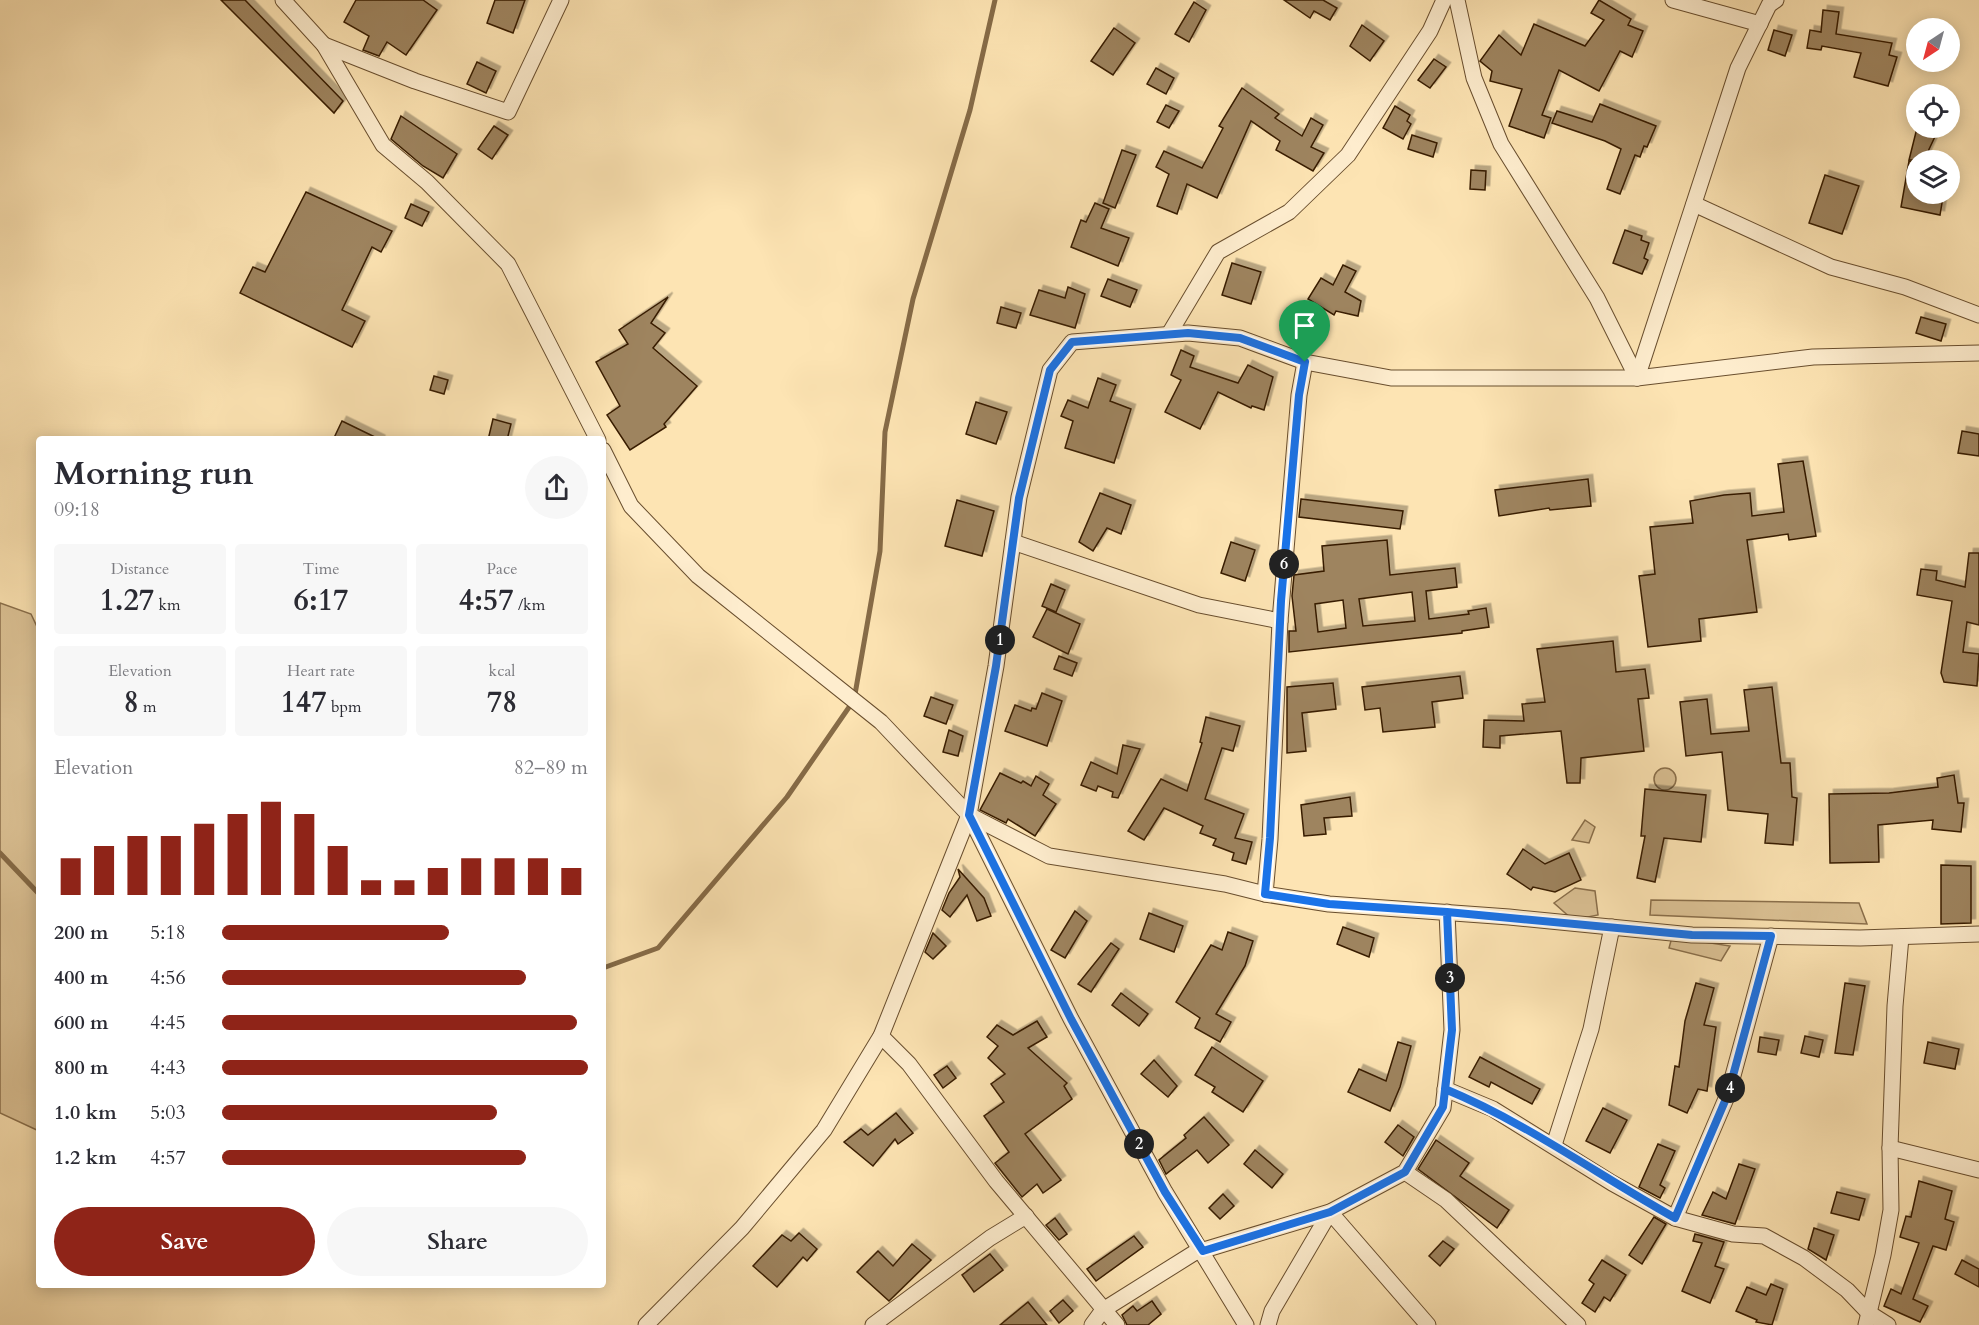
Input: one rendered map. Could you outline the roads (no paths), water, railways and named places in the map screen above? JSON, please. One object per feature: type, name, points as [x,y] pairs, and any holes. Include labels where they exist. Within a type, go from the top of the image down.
[{"type":"street","points":[[283,0],[324,45],[383,145],[427,182],[508,264],[596,436]]},
{"type":"street","points":[[324,45],[415,81],[508,112],[561,0]]},
{"type":"street","points":[[1169,334],[1218,252],[1289,212],[1348,155],[1430,31],[1444,0]]},
{"type":"street","points":[[1456,0],[1474,78],[1501,144],[1597,298],[1637,378]]},
{"type":"street","points":[[1674,0],[1760,24]]},
{"type":"street","points":[[1637,378],[1738,68],[1769,6],[1776,0]]},
{"type":"street","points":[[1694,204],[1832,267],[1905,287],[1979,315]]},
{"type":"street","points":[[650,1323],[741,1228],[824,1130],[881,1036],[969,815],[996,666],[1019,498],[1050,370],[1072,342],[1188,333],[1240,338],[1305,362],[1391,378],[1637,378],[1813,357],[1979,352]]},
{"type":"street","points":[[1265,894],[1270,838],[1280,621],[1299,395],[1305,362]]},
{"type":"street","points":[[606,456],[631,506],[698,576],[881,722],[969,815],[1071,1019],[1165,1192],[1246,1325]]},
{"type":"street","points":[[1013,542],[1199,605],[1280,621]]},
{"type":"street","points":[[969,815],[1049,856],[1225,884],[1265,894],[1329,904],[1447,912],[1692,935],[1901,937],[1979,934]]},
{"type":"street","points":[[1083,1325],[1172,1265],[1203,1251],[1330,1212],[1405,1172],[1443,1107],[1452,1030],[1447,912]]},
{"type":"street","points":[[1554,1145],[1591,1029],[1612,927]]},
{"type":"street","points":[[1675,1218],[1728,1094],[1771,936]]},
{"type":"street","points":[[1867,1319],[1891,1210],[1890,1148],[1895,1006],[1901,937]]},
{"type":"street","points":[[881,1036],[909,1064],[996,1181],[1117,1325]]},
{"type":"street","points":[[1445,1089],[1493,1109],[1612,1183],[1675,1218],[1733,1234],[1764,1236],[1804,1258],[1847,1290],[1867,1319],[1888,1325]]},
{"type":"street","points":[[1890,1148],[1979,1170]]},
{"type":"street","points":[[1405,1172],[1446,1200],[1578,1325]]},
{"type":"street","points":[[1268,1325],[1272,1311],[1330,1212]]},
{"type":"street","points":[[1330,1212],[1428,1325]]},
{"type":"street","points":[[873,1325],[990,1238],[1026,1216]]},
{"type":"street","points":[[1092,1325],[1103,1311]]},
{"type":"waterway","points":[[606,967],[658,948],[787,797],[854,700],[880,551],[885,432],[913,299],[970,110],[995,0]]},
{"type":"waterway","points":[[0,853],[36,891]]}]
